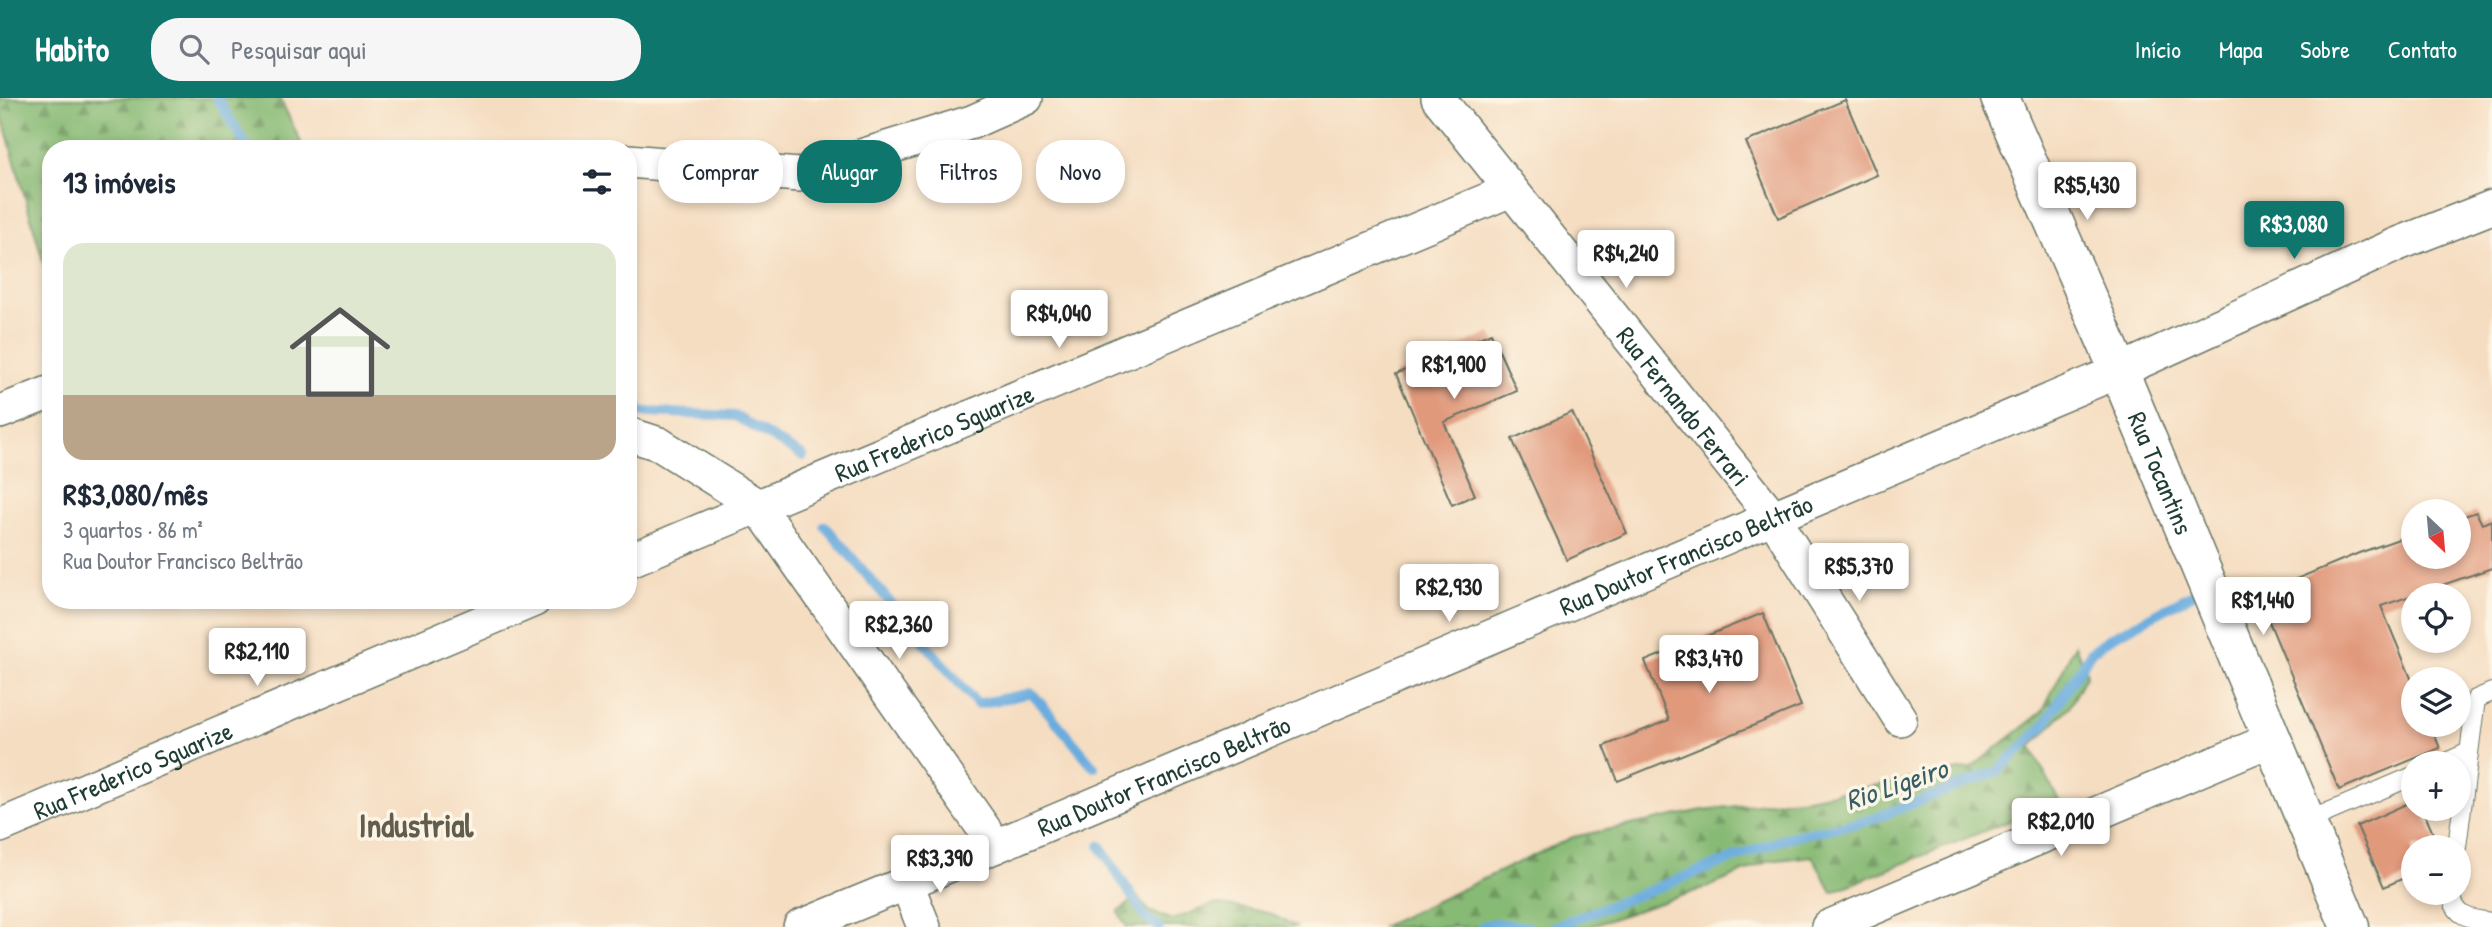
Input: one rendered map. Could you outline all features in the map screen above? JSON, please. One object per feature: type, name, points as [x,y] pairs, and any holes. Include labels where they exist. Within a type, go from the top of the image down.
[{"type":"main road","name":"Rua Tocantins","points":[[2000,98],[2119,370],[2350,927]]},
{"type":"street","points":[[637,162],[799,175],[962,110],[1026,98]]},
{"type":"street","name":"Rua Fernando Ferrari","points":[[1438,98],[1772,516],[1900,719]]},
{"type":"street","name":"Rua Frederico Sguarize","points":[[637,557],[1511,190]]},
{"type":"street","name":"Rua Doutor Francisco Beltrão","points":[[800,927],[2119,370],[2398,244],[2492,207]]},
{"type":"street","points":[[0,412],[42,395]]},
{"type":"street","points":[[637,437],[659,444],[758,506],[996,846]]},
{"type":"street","name":"Rua Frederico Sguarize","points":[[0,826],[513,609]]},
{"type":"street","points":[[1828,927],[2273,739]]},
{"type":"street","points":[[907,884],[924,927]]},
{"type":"lane","points":[[2469,751],[2476,699],[2492,692]]},
{"type":"lane","points":[[2305,822],[2401,781]]},
{"type":"lane","points":[[2454,905],[2468,919],[2492,922]]},
{"type":"green space","points":[[0,98],[280,98],[300,140],[42,140],[42,257],[0,109]]},
{"type":"green space","points":[[2075,645],[2087,674],[2070,706],[2031,747],[2059,801],[1832,892],[1812,856],[1769,861],[1711,886],[1588,927],[1381,927],[1573,837],[1703,810],[1807,798],[1971,768],[2042,712]]},
{"type":"green space","points":[[1137,896],[1149,911],[1172,920],[1215,904],[1266,912],[1297,927],[1127,927],[1118,912]]},
{"type":"building","points":[[1845,100],[1877,175],[1778,218],[1746,142]]},
{"type":"building","points":[[1491,333],[1517,391],[1444,422],[1475,495],[1452,505],[1396,374]]},
{"type":"building","points":[[1572,412],[1627,533],[1567,560],[1512,439]]},
{"type":"building","points":[[2476,512],[2482,524],[2492,520],[2492,568],[2448,583],[2401,583],[2401,599],[2381,606],[2406,667],[2401,667],[2401,737],[2435,737],[2440,748],[2433,751],[2401,751],[2401,764],[2339,790],[2258,595],[2401,538],[2401,569],[2471,569],[2471,514]]},
{"type":"building","points":[[1763,613],[1801,706],[1618,781],[1604,746],[1669,720],[1645,661]]},
{"type":"building","points":[[2401,806],[2401,821],[2428,821],[2434,835],[2401,835],[2401,879],[2384,887],[2357,826]]},
{"type":"waterway","name":"Rio Ligeiro","points":[[217,98],[243,140]]},
{"type":"waterway","points":[[637,411],[735,416],[803,456]]},
{"type":"waterway","name":"Rio Ligeiro","points":[[825,526],[977,704],[1032,693],[1094,767]]},
{"type":"waterway","name":"Rio Ligeiro","points":[[1554,927],[1789,837],[1867,821],[1998,771],[2043,727],[2091,652],[2107,640],[2193,594]]},
{"type":"waterway","name":"Rio Ligeiro","points":[[1100,846],[1145,917],[1159,927]]},
{"type":"waterway","name":"Rio Ligeiro","points":[[1482,927],[1494,923],[1528,927]]},
{"type":"district","name":"Industrial","points":[[416,825]]}]
